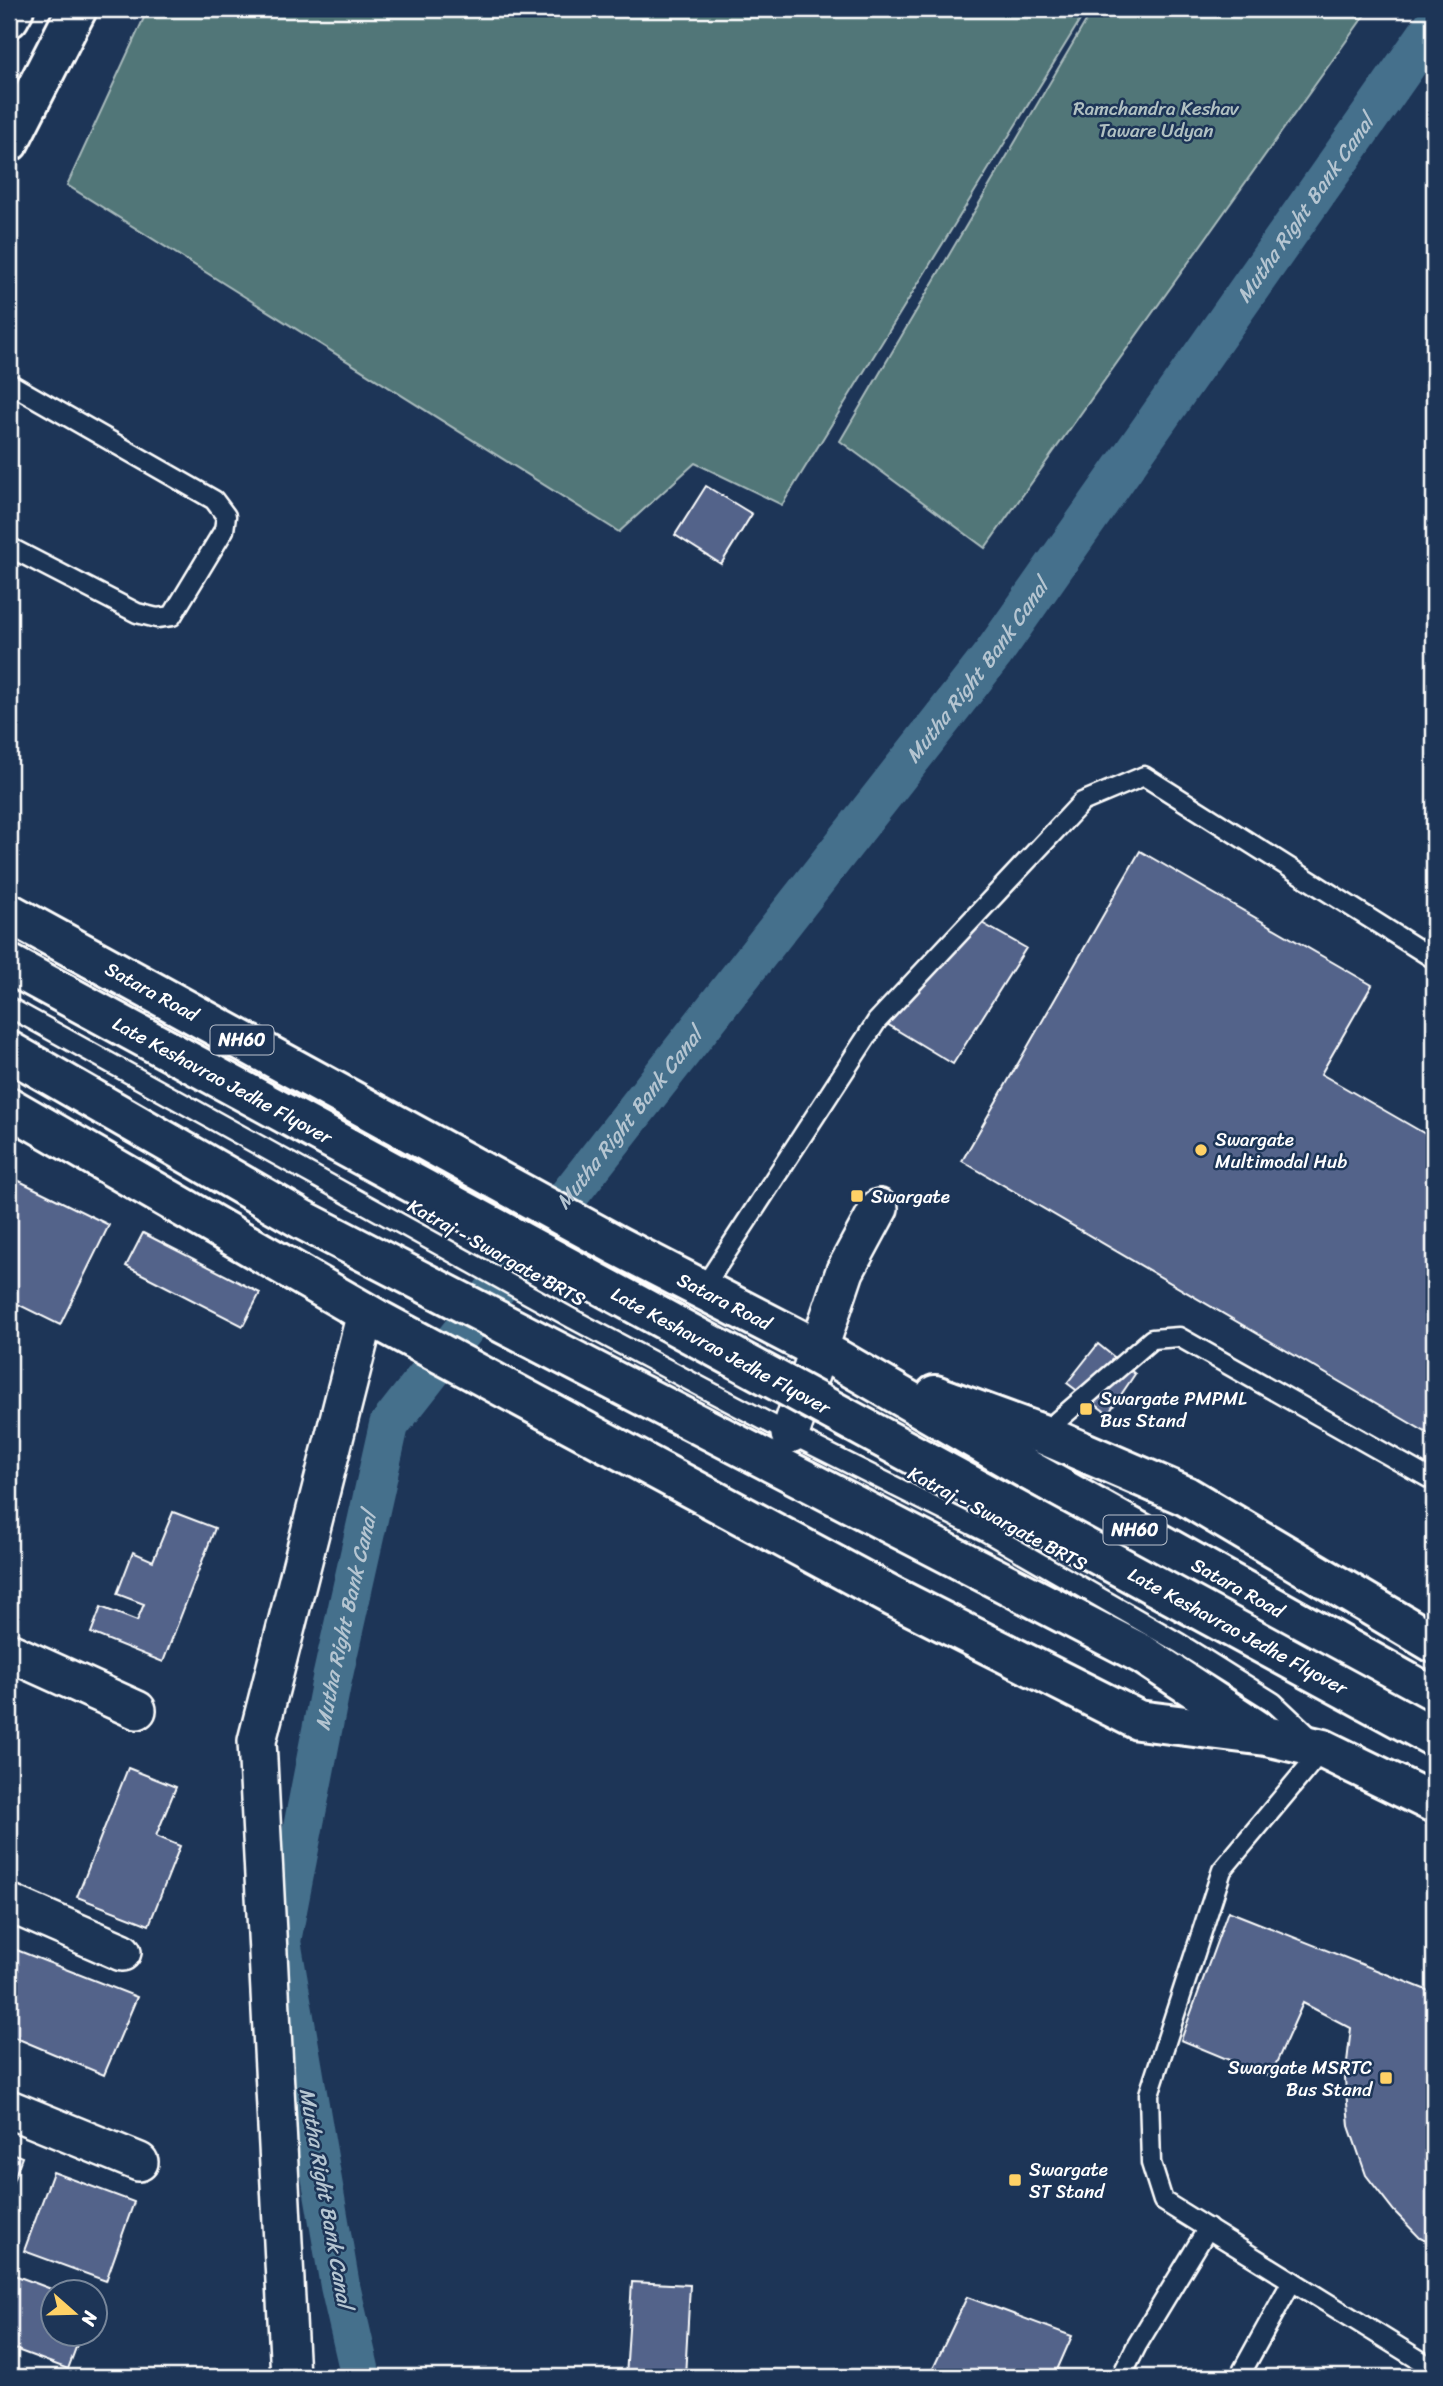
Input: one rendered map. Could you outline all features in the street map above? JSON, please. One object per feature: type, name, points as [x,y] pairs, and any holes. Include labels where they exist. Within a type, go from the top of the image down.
[{"type":"main road","points":[[9,18],[14,9]]},
{"type":"main road","points":[[9,142],[77,9]]},
{"type":"main road","name":"Satara Road","points":[[9,913],[616,1245],[828,1355],[1434,1697]]},
{"type":"main road","name":"Late Keshavrao Jedhe Flyover","points":[[9,964],[1434,1737]]},
{"type":"main road","points":[[9,1051],[303,1220],[1142,1654],[1266,1736]]},
{"type":"main road","points":[[9,1107],[373,1317],[894,1597],[1138,1720],[1266,1736],[1323,1749],[1434,1802]]},
{"type":"main road","points":[[828,1355],[1042,1434],[1186,1496],[1434,1643]]},
{"type":"street","points":[[790,1434],[828,1355],[845,1271],[879,1208]]},
{"type":"street","points":[[290,2377],[257,1741],[373,1317]]},
{"type":"street","points":[[9,1652],[137,1710]]},
{"type":"street","points":[[9,1903],[122,1952]]},
{"type":"street","points":[[9,2109],[139,2162]]},
{"type":"lane","points":[[9,383],[214,500],[226,516],[224,530],[172,616],[157,618],[137,613],[9,547]]},
{"type":"lane","points":[[702,1290],[877,1021],[1082,802],[1144,776],[1434,959]]},
{"type":"lane","name":"Katraj - Swargate BRTS","points":[[9,1007],[572,1318],[790,1434],[986,1532],[1179,1643],[1273,1702],[1323,1749]]},
{"type":"lane","points":[[1042,1434],[1152,1339],[1179,1337],[1434,1481]]},
{"type":"lane","points":[[1323,1749],[1222,1870],[1149,2094],[1151,2163],[1163,2200],[1434,2369]]},
{"type":"lane","points":[[1121,2377],[1137,2345],[1208,2228]]},
{"type":"lane","points":[[1239,2377],[1292,2281]]},
{"type":"green space","points":[[148,9],[1087,9],[782,505],[695,463],[619,532],[67,185]]},
{"type":"green space","name":"Ramchandra Keshav Taware Udyan","points":[[1093,9],[1369,9],[985,548],[840,441]]},
{"type":"building","points":[[706,486],[752,514],[721,564],[675,535]]},
{"type":"building","name":"Swargate Multimodal Hub","points":[[1140,851],[1372,985],[1321,1074],[1434,1139],[1434,1437],[962,1161]]},
{"type":"building","points":[[980,922],[1026,948],[953,1064],[887,1024]]},
{"type":"building","points":[[9,1176],[109,1225],[60,1325],[9,1300]]},
{"type":"building","points":[[143,1233],[260,1293],[243,1326],[126,1266]]},
{"type":"building","points":[[1098,1344],[1135,1374],[1108,1414],[1067,1383]]},
{"type":"building","points":[[173,1512],[215,1528],[163,1662],[91,1633],[101,1607],[137,1621],[144,1604],[117,1594],[133,1552],[153,1561]]},
{"type":"building","points":[[128,1768],[176,1787],[156,1836],[180,1846],[149,1925],[77,1897]]},
{"type":"building","name":"Swargate MSRTC Bus Stand","points":[[1228,1911],[1434,1993],[1434,2028],[1426,2092],[1434,2119],[1434,2245],[1420,2238],[1394,2211],[1366,2175],[1349,2126],[1345,2079],[1351,2028],[1303,2003],[1270,2077],[1181,2040]]},
{"type":"building","points":[[9,1947],[137,1997],[104,2075],[9,2035]]},
{"type":"building","points":[[9,2152],[22,2157],[9,2192]]},
{"type":"building","points":[[53,2172],[134,2202],[107,2278],[98,2278],[24,2251]]},
{"type":"building","points":[[9,2273],[38,2284],[38,2348],[76,2348],[68,2369],[9,2347]]},
{"type":"building","points":[[632,2282],[690,2285],[685,2377],[626,2377]]},
{"type":"building","points":[[967,2297],[1072,2336],[1054,2377],[929,2377]]},
{"type":"waterway","name":"Mutha Right Bank Canal","points":[[361,2377],[340,2286],[281,1941],[332,1679],[389,1425],[993,654],[1434,25]]},
{"type":"place","name":"Swargate Multimodal Hub","points":[[1201,1150]]},
{"type":"place","name":"Swargate","points":[[857,1196]]},
{"type":"place","name":"Swargate PMPML Bus Stand","points":[[1086,1409]]},
{"type":"place","name":"Swargate MSRTC Bus Stand","points":[[1386,2078]]},
{"type":"place","name":"Swargate ST Stand","points":[[1015,2180]]}]
